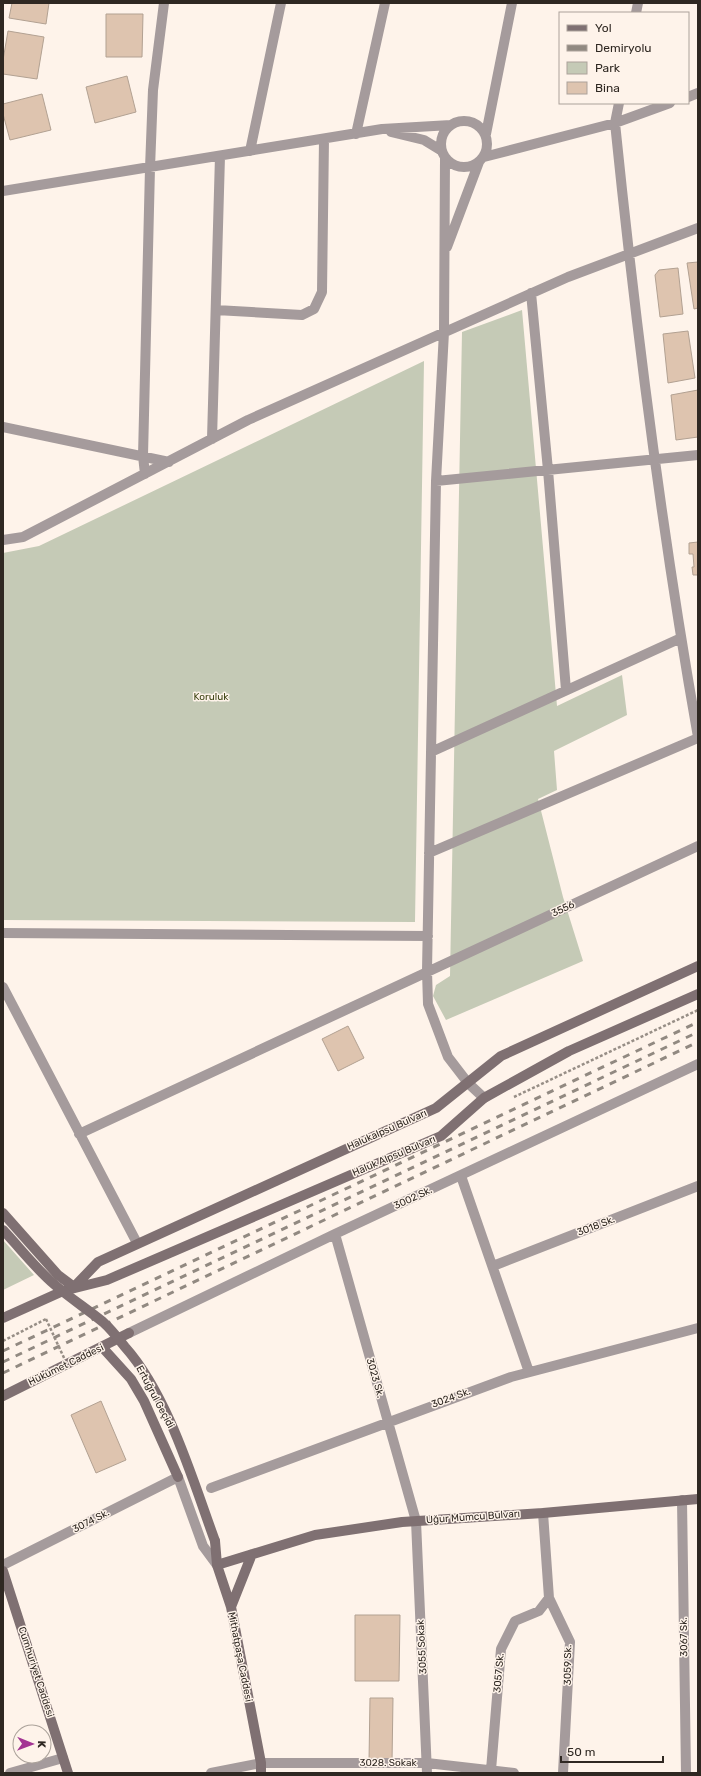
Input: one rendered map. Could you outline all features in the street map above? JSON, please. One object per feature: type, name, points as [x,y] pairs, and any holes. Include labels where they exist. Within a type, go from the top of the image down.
[{"type":"main road","name":"Halukalpsü Bulvarı","points":[[74,1287],[98,1262],[136,1243],[436,1108],[501,1056],[698,966]]},
{"type":"main road","name":"Haluk Alpsü Bulvarı","points":[[74,1287],[107,1280],[441,1136],[484,1098],[569,1050],[698,994]]},
{"type":"main road","points":[[3,1213],[58,1275],[74,1287],[3,1318]]},
{"type":"main road","name":"Ertuğrul Geçidi","points":[[3,1230],[54,1284],[104,1323],[127,1348],[145,1373],[161,1404],[190,1473],[214,1542]]},
{"type":"main road","name":"Hükümet Caddesi","points":[[3,1396],[130,1333]]},
{"type":"main road","points":[[102,1347],[131,1379],[178,1477]]},
{"type":"main road","name":"Uğur Mumcu Bulvarı","points":[[218,1565],[315,1535],[416,1521],[543,1513],[698,1499]]},
{"type":"main road","name":"Mithatpaşa Caddesi","points":[[214,1542],[218,1565],[231,1607],[261,1768]]},
{"type":"main road","points":[[231,1607],[252,1554]]},
{"type":"main road","name":"Cumhuriyet Caddesi","points":[[4,1575],[68,1773]]},
{"type":"street","points":[[145,474],[143,456],[150,168],[154,90],[164,3]]},
{"type":"street","points":[[250,151],[282,3]]},
{"type":"street","points":[[356,134],[385,3]]},
{"type":"street","points":[[444,254],[481,160],[487,150],[488,142],[486,134],[512,3]]},
{"type":"street","points":[[429,853],[698,738],[681,638],[654,459],[628,254],[615,123],[619,104]]},
{"type":"street","points":[[382,129],[424,140],[444,155],[451,163],[464,168],[481,160],[615,123],[667,104]]},
{"type":"street","points":[[3,191],[382,129],[450,125],[458,121],[466,121],[474,123],[486,134]]},
{"type":"street","points":[[450,125],[442,137],[444,155],[444,332],[436,481],[427,971],[428,1004],[448,1057],[468,1083],[484,1098]]},
{"type":"street","points":[[216,310],[302,315],[314,309],[322,292],[324,139]]},
{"type":"street","points":[[212,439],[220,156]]},
{"type":"street","points":[[3,540],[23,537],[248,420],[444,332],[568,277],[698,228]]},
{"type":"street","points":[[531,293],[548,470],[566,690]]},
{"type":"street","points":[[3,427],[169,462]]},
{"type":"street","points":[[436,481],[698,455]]},
{"type":"street","points":[[431,752],[681,638]]},
{"type":"street","name":"3556","points":[[79,1134],[698,846]]},
{"type":"street","points":[[3,933],[428,936]]},
{"type":"street","points":[[3,987],[136,1243]]},
{"type":"street","name":"3002 Sk.","points":[[130,1333],[335,1234],[698,1064]]},
{"type":"street","points":[[461,1176],[529,1372]]},
{"type":"street","name":"3018 Sk.","points":[[493,1266],[698,1186]]},
{"type":"street","name":"3023 Sk.","points":[[335,1234],[416,1521]]},
{"type":"street","name":"3024 Sk.","points":[[211,1488],[511,1377],[698,1328]]},
{"type":"street","points":[[178,1477],[203,1546],[218,1565]]},
{"type":"street","name":"3074 Sk.","points":[[3,1565],[178,1477]]},
{"type":"street","name":"3067 Sk.","points":[[682,1500],[686,1773]]},
{"type":"street","name":"3059 Sk.","points":[[543,1513],[549,1598],[570,1642],[563,1773]]},
{"type":"street","name":"3055 Sokak","points":[[416,1521],[427,1768]]},
{"type":"street","name":"3057 Sk.","points":[[491,1770],[501,1649],[515,1621],[539,1611],[549,1598]]},
{"type":"street","points":[[10,1773],[63,1758]]},
{"type":"street","name":"3028. Sokak","points":[[211,1773],[261,1768],[427,1768],[491,1770],[514,1773]]},
{"type":"path","points":[[510,1098],[698,1010]]},
{"type":"path","points":[[3,1341],[46,1319],[65,1360]]},
{"type":"green space","points":[[522,310],[557,706],[622,675],[627,715],[554,751],[557,790],[538,799],[563,897],[583,961],[446,1020],[433,996],[436,985],[450,976],[462,332]]},
{"type":"green space","name":"Koruluk","points":[[424,361],[415,922],[3,920],[3,553],[39,546]]},
{"type":"green space","points":[[3,1240],[34,1275],[3,1290]]},
{"type":"building","points":[[12,3],[49,3],[46,24],[9,18]]},
{"type":"building","points":[[106,14],[143,14],[142,57],[106,57]]},
{"type":"building","points":[[8,31],[44,37],[37,79],[3,74],[3,60]]},
{"type":"building","points":[[127,76],[136,112],[95,123],[86,87]]},
{"type":"building","points":[[42,94],[51,130],[10,140],[3,114],[3,104]]},
{"type":"building","points":[[698,262],[698,308],[694,309],[687,263]]},
{"type":"building","points":[[678,268],[683,314],[660,317],[655,275],[659,270]]},
{"type":"building","points":[[688,331],[695,378],[668,383],[663,334]]},
{"type":"building","points":[[698,390],[698,437],[676,440],[671,395]]},
{"type":"building","points":[[698,542],[698,575],[693,575],[693,554],[689,554],[689,543]]},
{"type":"building","points":[[348,1026],[364,1058],[338,1071],[322,1039]]},
{"type":"building","points":[[101,1401],[126,1460],[96,1473],[71,1415]]},
{"type":"building","points":[[355,1615],[400,1615],[399,1681],[355,1681]]},
{"type":"building","points":[[370,1698],[393,1698],[392,1762],[369,1761]]},
{"type":"railway","points":[[3,1351],[698,1022]]},
{"type":"railway","points":[[3,1362],[698,1032]]},
{"type":"railway","points":[[3,1373],[698,1042]]}]
